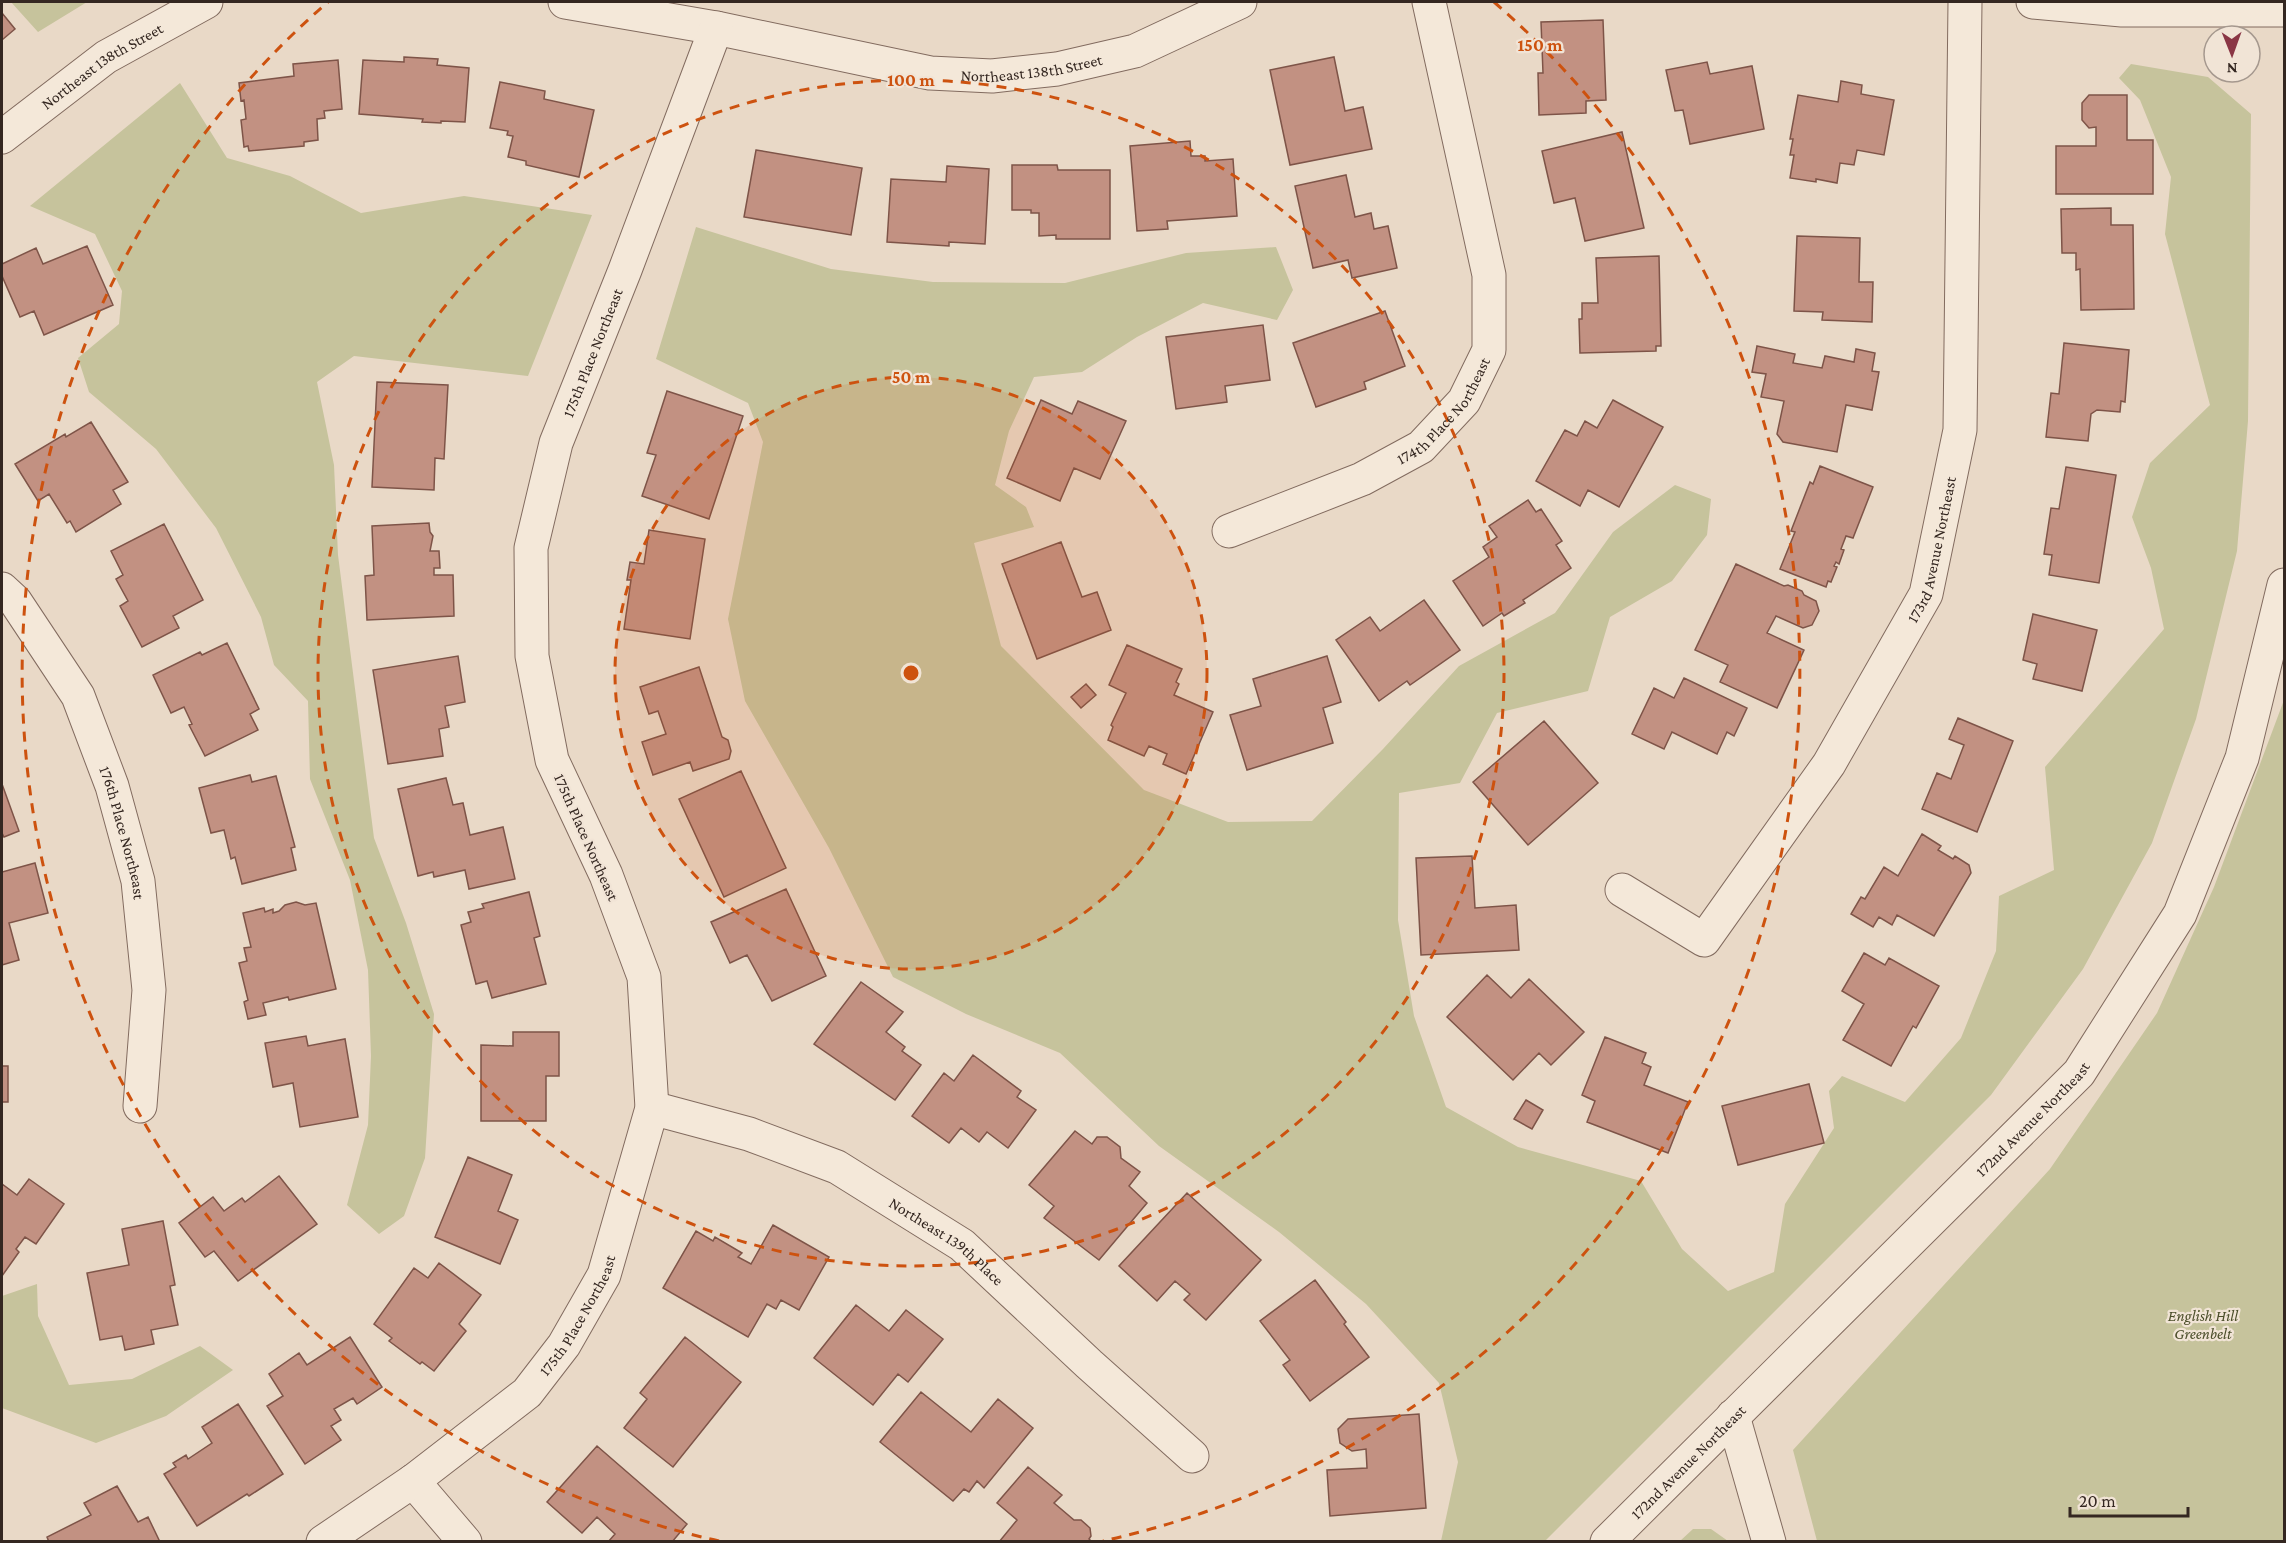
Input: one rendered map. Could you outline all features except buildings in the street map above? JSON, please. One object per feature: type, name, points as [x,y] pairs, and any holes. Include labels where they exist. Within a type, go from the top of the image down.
[{"type":"street","name":"Northeast 138th Street","points":[[2,137],[106,57],[206,2]]},
{"type":"street","name":"Northeast 138th Street","points":[[565,2],[716,28],[930,73],[992,76],[1057,69],[1135,51],[1240,2]]},
{"type":"street","name":"174th Place Northeast","points":[[1229,531],[1362,479],[1421,447],[1464,401],[1488,350],[1489,275],[1429,2]]},
{"type":"street","name":"173rd Avenue Northeast","points":[[1622,890],[1704,940],[1829,764],[1926,594],[1960,430],[1965,2]]},
{"type":"street","points":[[2033,2],[2122,10],[2284,10]]},
{"type":"street","name":"175th Place Northeast","points":[[323,1542],[413,1481],[527,1393],[564,1345],[604,1275],[652,1108],[644,977],[606,875],[552,760],[532,656],[531,548],[556,443],[625,270],[716,28]]},
{"type":"street","name":"172nd Avenue Northeast","points":[[1607,1542],[2079,1073],[2180,914],[2242,758],[2284,585]]},
{"type":"street","name":"176th Place Northeast","points":[[2,589],[15,601],[78,696],[112,786],[138,881],[149,990],[140,1106]]},
{"type":"street","name":"Northeast 139th Place","points":[[652,1108],[749,1134],[837,1167],[962,1245],[1089,1364],[1192,1456]]},
{"type":"street","points":[[1733,1416],[1769,1542]]},
{"type":"street","points":[[413,1481],[465,1542]]},
{"type":"green space","points":[[11,2],[87,2],[38,32]]},
{"type":"green space","points":[[2131,64],[2202,76],[2202,84],[2216,84],[2251,114],[2248,421],[2237,551],[2196,719],[2152,843],[2083,969],[1991,1095],[1545,1541],[1441,1541],[1458,1462],[1439,1383],[1366,1304],[1279,1232],[1159,1146],[1060,1053],[966,1014],[893,977],[829,848],[745,701],[728,619],[763,442],[748,403],[656,359],[696,227],[831,269],[933,282],[1065,283],[1186,253],[1276,247],[1293,290],[1277,320],[1203,303],[1137,337],[1082,372],[1034,377],[1009,431],[995,485],[1026,507],[1034,527],[974,543],[1001,646],[1144,790],[1228,822],[1312,821],[1383,749],[1459,666],[1555,613],[1613,532],[1675,485],[1711,499],[1707,535],[1672,581],[1610,617],[1588,691],[1497,713],[1460,783],[1399,793],[1398,920],[1414,1016],[1446,1107],[1518,1147],[1641,1181],[1682,1249],[1728,1291],[1774,1272],[1785,1204],[1834,1128],[1829,1091],[1842,1076],[1905,1102],[1961,1038],[1996,951],[1999,896],[2054,870],[2045,767],[2164,629],[2151,568],[2132,517],[2150,463],[2210,405],[2165,234],[2171,177],[2140,100],[2119,78]]},
{"type":"green space","points":[[180,83],[227,158],[290,176],[361,213],[464,196],[592,215],[528,376],[354,356],[317,382],[334,465],[338,555],[374,838],[406,923],[434,1014],[425,1158],[404,1216],[379,1234],[347,1205],[368,1125],[371,1056],[368,970],[350,880],[310,779],[308,701],[274,665],[261,617],[216,528],[156,449],[89,392],[78,358],[119,324],[122,291],[95,234],[30,206]]},
{"type":"green space","name":"English Hill Greenbelt","points":[[2284,700],[2284,1541],[1817,1541],[1793,1450],[2050,1169],[2157,1013],[2214,887]]},
{"type":"green space","points":[[37,1284],[38,1316],[69,1385],[132,1379],[200,1346],[233,1370],[166,1416],[96,1443],[2,1408],[2,1296]]},
{"type":"green space","points":[[1693,1529],[1711,1529],[1728,1541],[1680,1541]]}]
